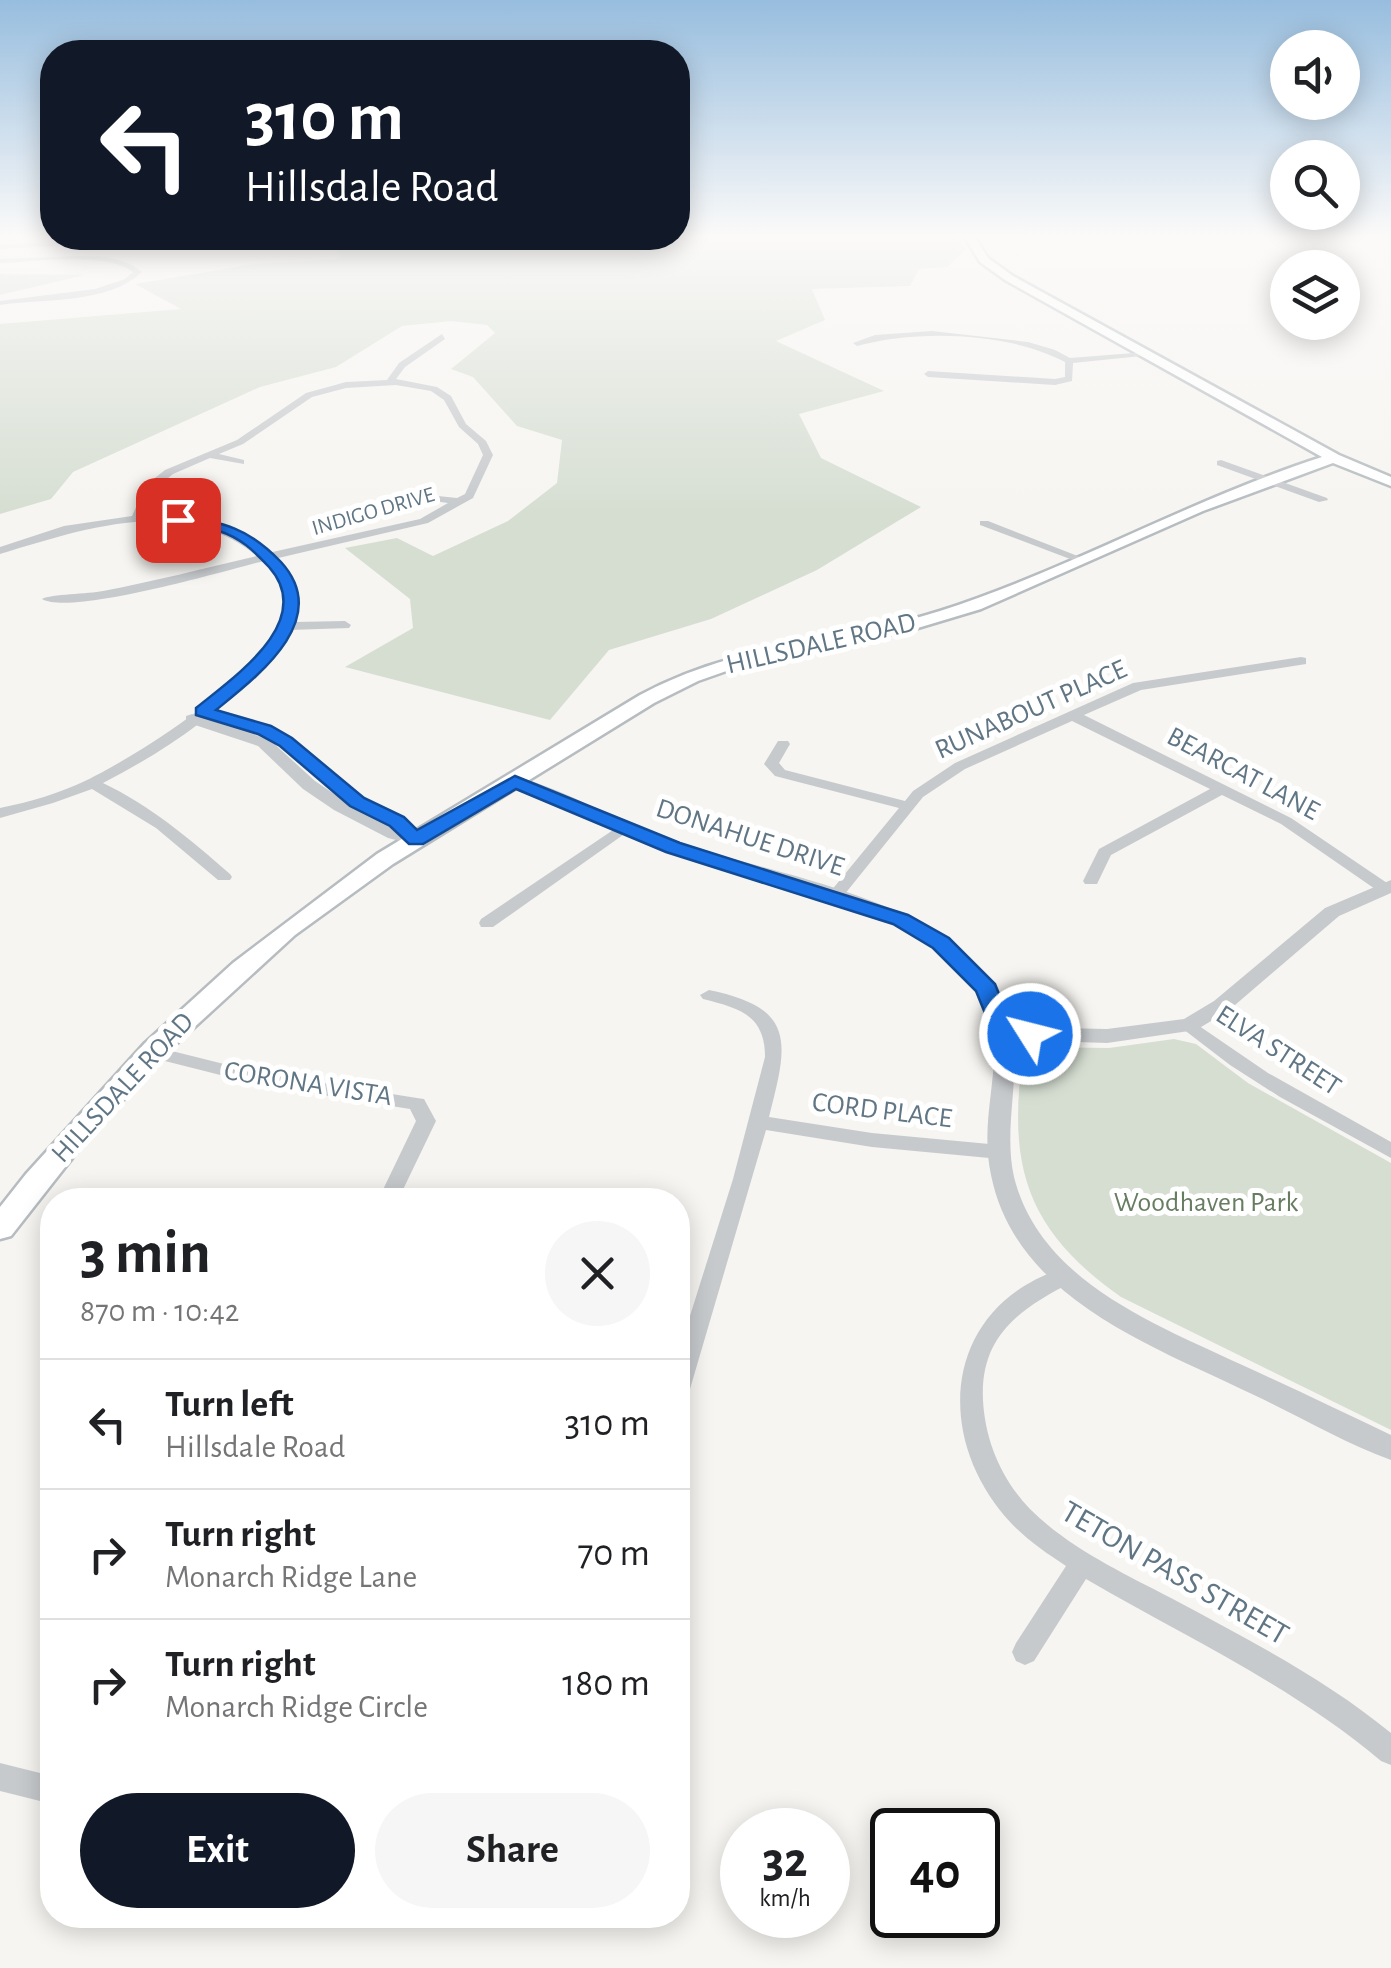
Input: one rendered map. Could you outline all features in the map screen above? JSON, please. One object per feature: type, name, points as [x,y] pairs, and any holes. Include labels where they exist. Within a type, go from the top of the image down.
[{"type":"main road","points":[[1099,328],[1334,458],[1391,482]]},
{"type":"main road","name":"HILLSDALE ROAD","points":[[0,1228],[86,1120],[152,1052],[335,892],[650,696],[714,668],[769,652],[941,617],[1271,479],[1334,458]]},
{"type":"street","points":[[857,343],[892,335],[1005,341],[1050,349],[1069,361],[1147,355]]},
{"type":"street","points":[[389,382],[402,365],[442,337]]},
{"type":"street","points":[[928,374],[1055,382],[1069,379],[1069,361]]},
{"type":"street","name":"INDIGO DRIVE","points":[[48,599],[104,595],[413,524],[462,502],[488,456],[445,395],[423,386],[355,384],[315,393],[264,428],[158,480],[136,520]]},
{"type":"street","points":[[208,455],[240,462]]},
{"type":"street","points":[[1221,463],[1323,500]]},
{"type":"street","points":[[404,494],[462,502]]},
{"type":"street","points":[[0,550],[69,528],[136,520],[188,520],[222,528],[255,542],[289,580],[294,600],[286,626],[259,666],[198,715],[92,783],[0,813]]},
{"type":"street","points":[[984,523],[1082,560]]},
{"type":"street","points":[[286,626],[345,626]]},
{"type":"street","name":"RUNABOUT PLACE","points":[[834,897],[908,806],[937,779],[960,766],[1138,686],[1301,661]]},
{"type":"street","points":[[198,715],[264,743],[340,806],[394,834],[416,840]]},
{"type":"street","name":"BEARCAT LANE","points":[[1072,715],[1286,821],[1388,888]]},
{"type":"street","points":[[783,744],[771,764],[780,772],[908,806]]},
{"type":"street","name":"DONAHUE DRIVE","points":[[515,781],[673,848],[900,920],[941,943],[987,988],[1003,1033],[1003,1178],[1034,1244],[1064,1276],[1140,1328],[1391,1448]]},
{"type":"street","points":[[92,783],[129,800],[161,822],[224,877]]},
{"type":"street","points":[[1091,881],[1105,852],[1222,788]]},
{"type":"street","points":[[487,923],[624,827]]},
{"type":"street","points":[[1003,1033],[1107,1036],[1189,1025],[1221,1006],[1332,912],[1388,888]]},
{"type":"street","points":[[690,1349],[771,1069],[772,1038],[762,1018],[743,1002],[708,995]]},
{"type":"street","name":"ELVA STREET","points":[[1189,1025],[1230,1059],[1272,1086],[1391,1151]]},
{"type":"street","name":"CORONA VISTA","points":[[152,1052],[260,1079],[417,1104],[426,1121],[394,1188]]},
{"type":"street","name":"CORD PLACE","points":[[758,1122],[872,1140],[1000,1152]]},
{"type":"street","name":"TETON PASS STREET","points":[[1064,1276],[1017,1298],[990,1329],[975,1363],[971,1402],[979,1443],[999,1486],[1031,1526],[1082,1563],[1308,1687],[1356,1719],[1391,1751]]},
{"type":"street","points":[[1025,1652],[1082,1563]]},
{"type":"street","points":[[0,1776],[40,1787]]},
{"type":"green space","points":[[0,328],[399,328],[336,367],[260,387],[73,472],[51,499],[0,514]]},
{"type":"green space","points":[[490,328],[807,328],[776,341],[884,391],[799,414],[821,458],[921,507],[817,570],[711,619],[609,650],[550,720],[345,667],[413,628],[410,599],[345,548],[397,538],[433,556],[508,521],[557,483],[562,440],[517,426],[473,377],[451,369],[495,333]]},
{"type":"green space","name":"Woodhaven Park","points":[[1174,1039],[1196,1044],[1248,1083],[1391,1163],[1391,1430],[1121,1297],[1089,1272],[1044,1221],[1022,1163],[1018,1131],[1023,1055],[1036,1047],[1109,1048]]},
{"type":"route","points":[[178,520],[206,523],[255,542],[289,580],[294,600],[286,626],[259,666],[203,712],[264,730],[286,742],[357,802],[397,822],[416,840],[515,781],[673,848],[900,920],[941,943],[987,988],[1003,1033],[1030,1034]]}]
